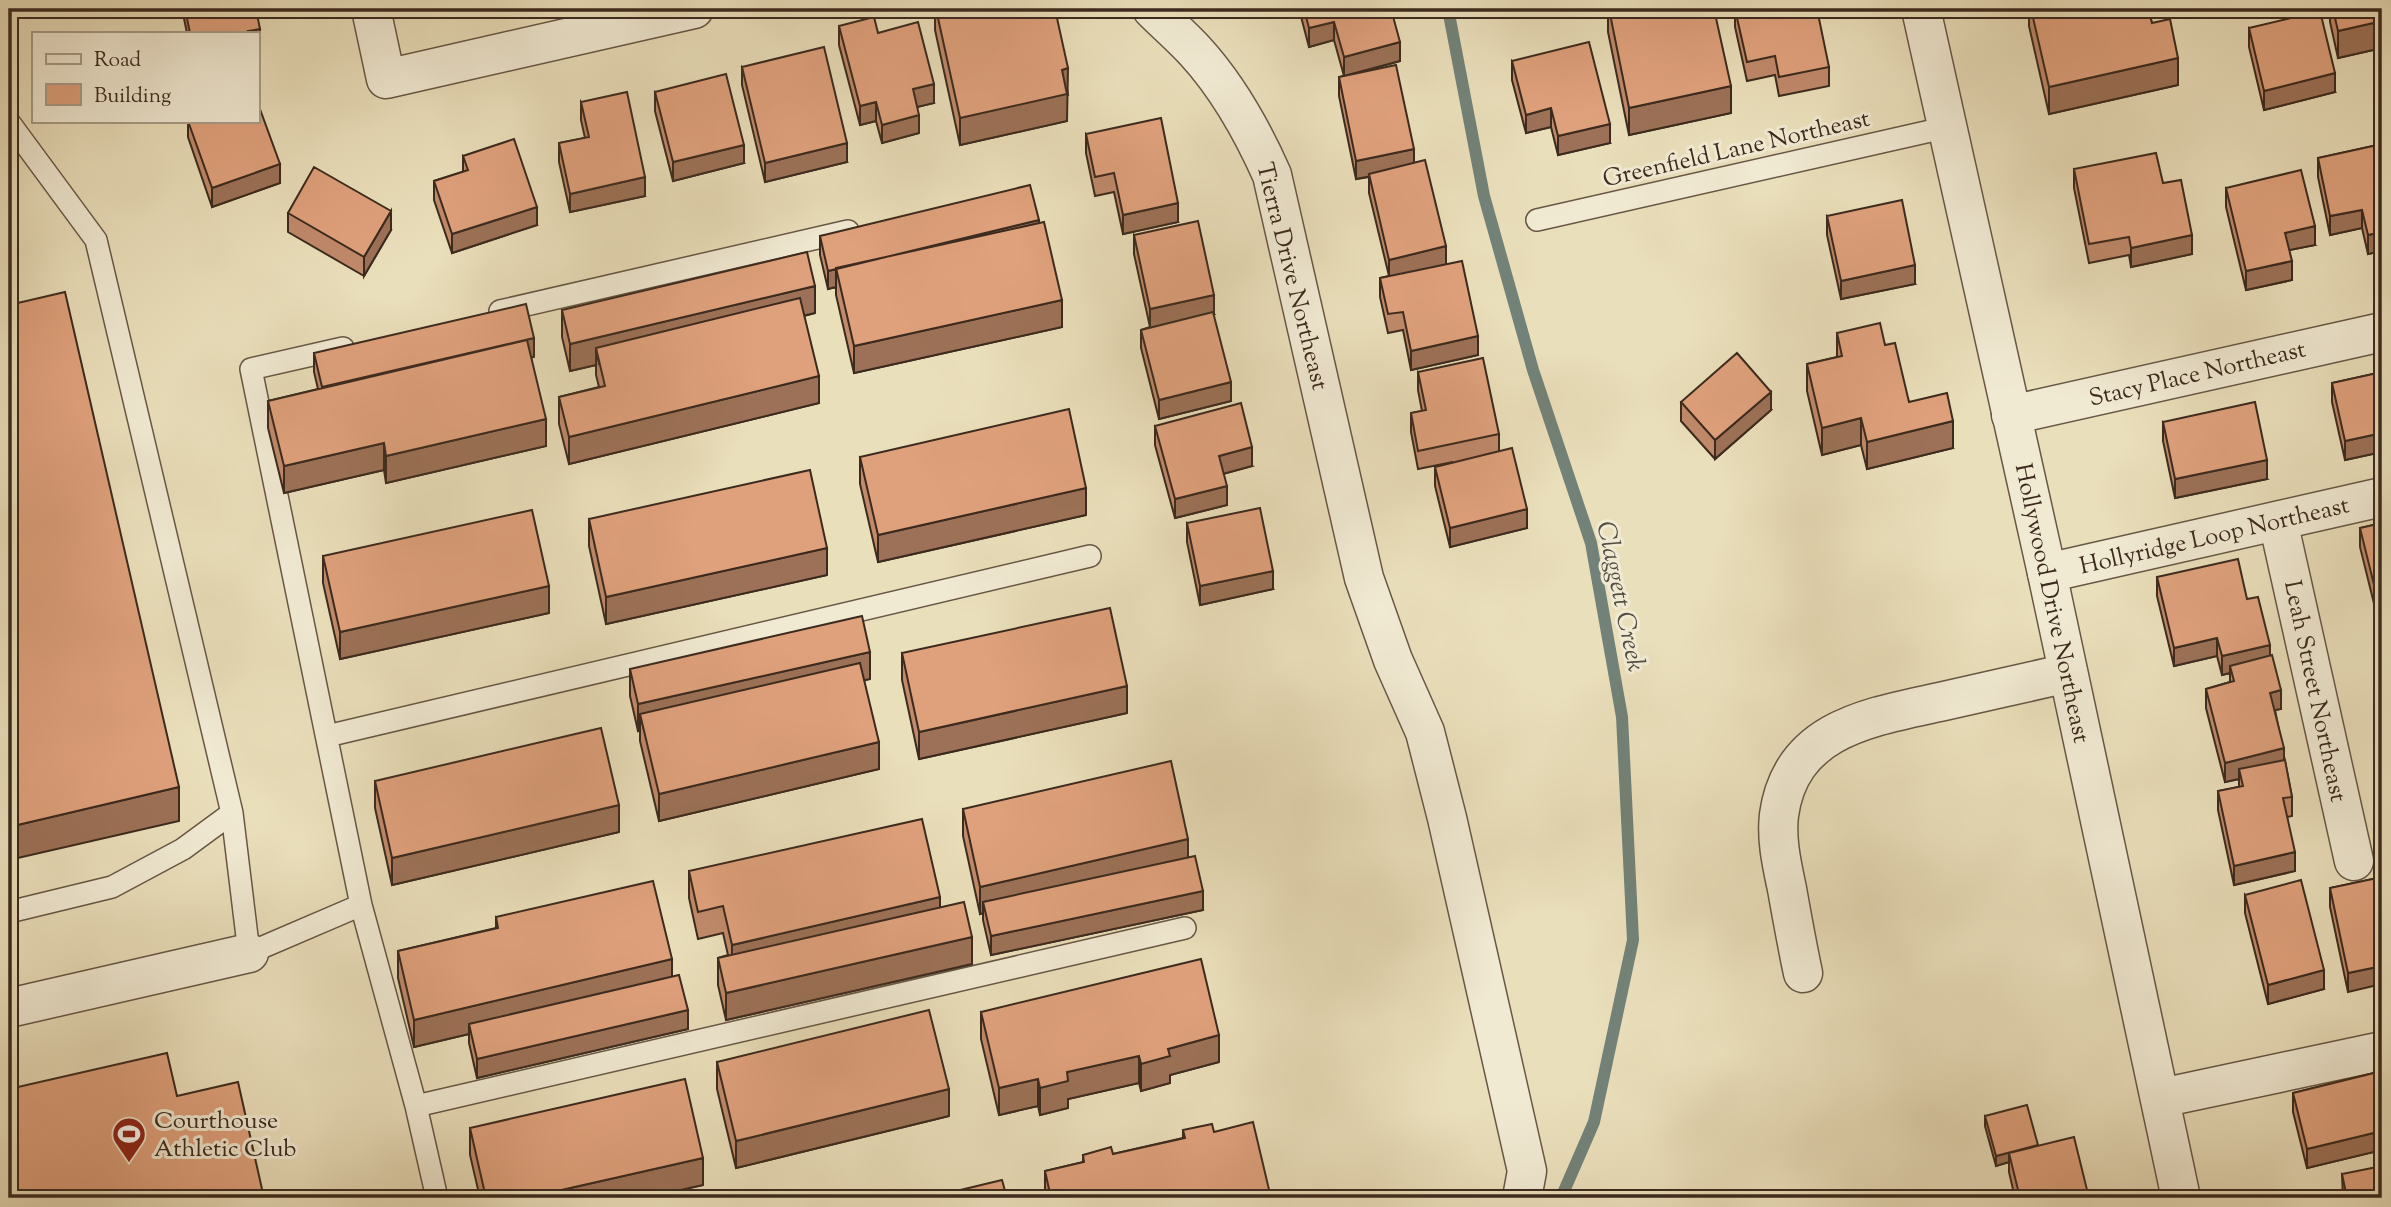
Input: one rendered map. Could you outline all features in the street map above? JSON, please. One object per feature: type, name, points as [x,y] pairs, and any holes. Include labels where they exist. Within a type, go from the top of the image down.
[{"type":"street","points":[[371,9],[386,79],[694,9]]},
{"type":"street","name":"Tierra Drive Northeast","points":[[1152,9],[1195,51],[1228,93],[1254,135],[1272,175],[1364,578],[1393,660],[1425,732],[1447,818],[1527,1171],[1522,1198]]},
{"type":"street","name":"Hollywood Drive Northeast","points":[[1920,9],[2047,573],[2181,1198]]},
{"type":"street","name":"Stacy Place Northeast","points":[[2011,415],[2382,332]]},
{"type":"street","name":"Hollyridge Loop Northeast","points":[[2047,573],[2382,497]]},
{"type":"street","name":"Leah Street Northeast","points":[[2278,521],[2354,861]]},
{"type":"street","points":[[1803,973],[1780,852],[1779,818],[1783,792],[1795,767],[1811,749],[1834,733],[1866,718],[2068,673]]},
{"type":"street","points":[[9,1008],[249,953]]},
{"type":"street","points":[[2161,1098],[2382,1051]]},
{"type":"lane","points":[[9,122],[96,240],[232,813],[249,953],[361,905]]},
{"type":"lane","name":"Greenfield Lane Northeast","points":[[1537,220],[1948,127]]},
{"type":"lane","points":[[479,316],[869,226]]},
{"type":"lane","points":[[358,344],[251,369],[361,905],[416,1106],[437,1198]]},
{"type":"lane","points":[[327,736],[1090,556]]},
{"type":"lane","points":[[9,912],[112,887],[183,849],[232,813]]},
{"type":"lane","points":[[416,1106],[1185,928]]},
{"type":"building","points":[[185,9],[256,9],[260,29],[248,32],[190,32]]},
{"type":"building","points":[[936,9],[1055,9],[1068,68],[1062,70],[1067,94],[960,118]]},
{"type":"building","points":[[1304,9],[1391,9],[1400,42],[1344,57],[1334,22],[1309,28]]},
{"type":"building","points":[[1609,9],[1714,9],[1731,86],[1629,108]]},
{"type":"building","points":[[1735,9],[1817,9],[1829,67],[1779,77],[1775,56],[1747,62]]},
{"type":"building","points":[[2031,9],[2148,9],[2152,23],[2170,19],[2178,58],[2049,87]]},
{"type":"building","points":[[2333,9],[2382,9],[2382,21],[2338,31]]},
{"type":"building","points":[[2320,11],[2335,73],[2264,91],[2249,28]]},
{"type":"building","points":[[874,17],[878,33],[918,22],[934,84],[913,89],[919,115],[882,125],[876,102],[860,106],[839,26]]},
{"type":"building","points":[[1589,42],[1610,124],[1558,136],[1551,108],[1526,115],[1512,61]]},
{"type":"building","points":[[824,47],[847,143],[765,163],[742,67]]},
{"type":"building","points":[[1396,65],[1414,149],[1356,161],[1339,77]]},
{"type":"building","points":[[726,74],[744,145],[673,162],[655,92]]},
{"type":"building","points":[[627,92],[645,177],[570,194],[559,143],[589,137],[581,102]]},
{"type":"building","points":[[259,106],[280,164],[212,188],[188,122],[259,122]]},
{"type":"building","points":[[1161,118],[1178,203],[1123,215],[1114,173],[1095,177],[1086,134]]},
{"type":"building","points":[[514,139],[537,207],[452,234],[434,181],[468,170],[463,156]]},
{"type":"building","points":[[2382,144],[2382,232],[2368,235],[2362,210],[2330,216],[2318,158]]},
{"type":"building","points":[[2156,153],[2163,183],[2181,180],[2192,235],[2131,248],[2129,237],[2089,244],[2074,169]]},
{"type":"building","points":[[1425,160],[1446,246],[1389,260],[1369,174]]},
{"type":"building","points":[[314,167],[391,211],[364,257],[288,213]]},
{"type":"building","points":[[2301,170],[2315,226],[2285,233],[2292,261],[2246,271],[2226,188]]},
{"type":"building","points":[[1030,185],[1039,220],[828,271],[820,236]]},
{"type":"building","points":[[1902,200],[1915,265],[1841,281],[1827,216]]},
{"type":"building","points":[[1198,221],[1214,295],[1150,309],[1134,235]]},
{"type":"building","points":[[1044,222],[1062,300],[854,346],[836,268]]},
{"type":"building","points":[[807,252],[815,286],[570,344],[562,310]]},
{"type":"building","points":[[1462,261],[1478,336],[1411,351],[1403,312],[1388,314],[1380,278]]},
{"type":"building","points":[[65,292],[179,787],[9,827],[9,305]]},
{"type":"building","points":[[800,298],[819,376],[569,437],[559,397],[605,386],[596,348]]},
{"type":"building","points":[[526,304],[534,338],[322,387],[314,353]]},
{"type":"building","points":[[1213,312],[1231,382],[1159,400],[1141,330]]},
{"type":"building","points":[[1880,323],[1885,345],[1895,343],[1909,402],[1947,393],[1953,421],[1867,442],[1861,418],[1822,428],[1807,364],[1842,356],[1837,333]]},
{"type":"building","points":[[527,340],[546,419],[386,456],[384,443],[284,466],[268,401]]},
{"type":"building","points":[[1737,353],[1771,392],[1715,440],[1681,402]]},
{"type":"building","points":[[1483,358],[1499,434],[1418,451],[1411,413],[1426,410],[1418,372]]},
{"type":"building","points":[[2382,372],[2382,433],[2345,441],[2332,383]]},
{"type":"building","points":[[2255,402],[2267,460],[2175,479],[2163,422]]},
{"type":"building","points":[[1241,403],[1252,447],[1219,456],[1227,486],[1175,499],[1155,426]]},
{"type":"building","points":[[1069,409],[1086,488],[878,535],[860,457]]},
{"type":"building","points":[[1512,448],[1527,509],[1450,528],[1435,467]]},
{"type":"building","points":[[810,470],[827,548],[606,597],[589,519]]},
{"type":"building","points":[[1260,508],[1273,571],[1200,586],[1187,523]]},
{"type":"building","points":[[532,510],[549,586],[340,632],[323,556]]},
{"type":"building","points":[[2382,523],[2382,608],[2380,609],[2360,528]]},
{"type":"building","points":[[2238,559],[2247,599],[2258,597],[2270,645],[2222,656],[2217,638],[2174,648],[2157,577]]},
{"type":"building","points":[[1110,608],[1127,686],[919,732],[902,653]]},
{"type":"building","points":[[862,616],[870,652],[638,704],[630,669]]},
{"type":"building","points":[[2272,655],[2281,690],[2270,693],[2284,748],[2225,763],[2206,689],[2234,681],[2230,666]]},
{"type":"building","points":[[860,663],[879,742],[659,794],[640,714]]},
{"type":"building","points":[[601,728],[619,805],[392,858],[375,781]]},
{"type":"building","points":[[2285,760],[2292,797],[2283,798],[2295,852],[2234,866],[2218,791],[2243,786],[2239,769]]},
{"type":"building","points":[[1171,761],[1188,839],[980,887],[963,809]]},
{"type":"building","points":[[922,819],[940,897],[732,945],[723,906],[698,912],[689,871]]},
{"type":"building","points":[[1195,856],[1203,891],[991,936],[983,902]]},
{"type":"building","points":[[2382,877],[2382,966],[2348,973],[2330,888]]},
{"type":"building","points":[[2301,880],[2324,970],[2268,985],[2245,895]]},
{"type":"building","points":[[653,881],[672,959],[414,1020],[398,951],[498,928],[496,917]]},
{"type":"building","points":[[964,902],[972,937],[726,993],[718,958]]},
{"type":"building","points":[[1201,959],[1219,1035],[1168,1049],[1170,1056],[1141,1064],[1139,1056],[1067,1072],[1068,1081],[1040,1088],[1038,1079],[999,1088],[981,1012]]},
{"type":"building","points":[[679,975],[688,1010],[477,1059],[469,1024]]},
{"type":"building","points":[[929,1010],[949,1089],[736,1141],[717,1062]]},
{"type":"building","name":"Courthouse Athletic Club","points":[[167,1053],[177,1096],[238,1082],[264,1198],[9,1198],[9,1089]]},
{"type":"building","points":[[2382,1071],[2382,1131],[2307,1149],[2293,1093]]},
{"type":"building","points":[[685,1079],[703,1158],[526,1198],[486,1198],[470,1128]]},
{"type":"building","points":[[2027,1105],[2038,1145],[1996,1156],[1985,1116]]},
{"type":"building","points":[[1253,1122],[1271,1198],[1051,1198],[1045,1171],[1084,1162],[1083,1155],[1111,1147],[1113,1154],[1185,1138],[1183,1130],[1212,1124],[1214,1132]]},
{"type":"building","points":[[2074,1137],[2089,1198],[2020,1198],[2009,1153]]},
{"type":"building","points":[[2382,1166],[2382,1198],[2347,1198],[2342,1174]]},
{"type":"building","points":[[1002,1180],[1007,1198],[927,1198]]},
{"type":"waterway","name":"Claggett Creek","points":[[1448,9],[1484,196],[1533,370],[1591,543],[1622,717],[1633,940],[1594,1122],[1561,1198]]},
{"type":"place","name":"Courthouse Athletic Club","points":[[129,1164]]}]
